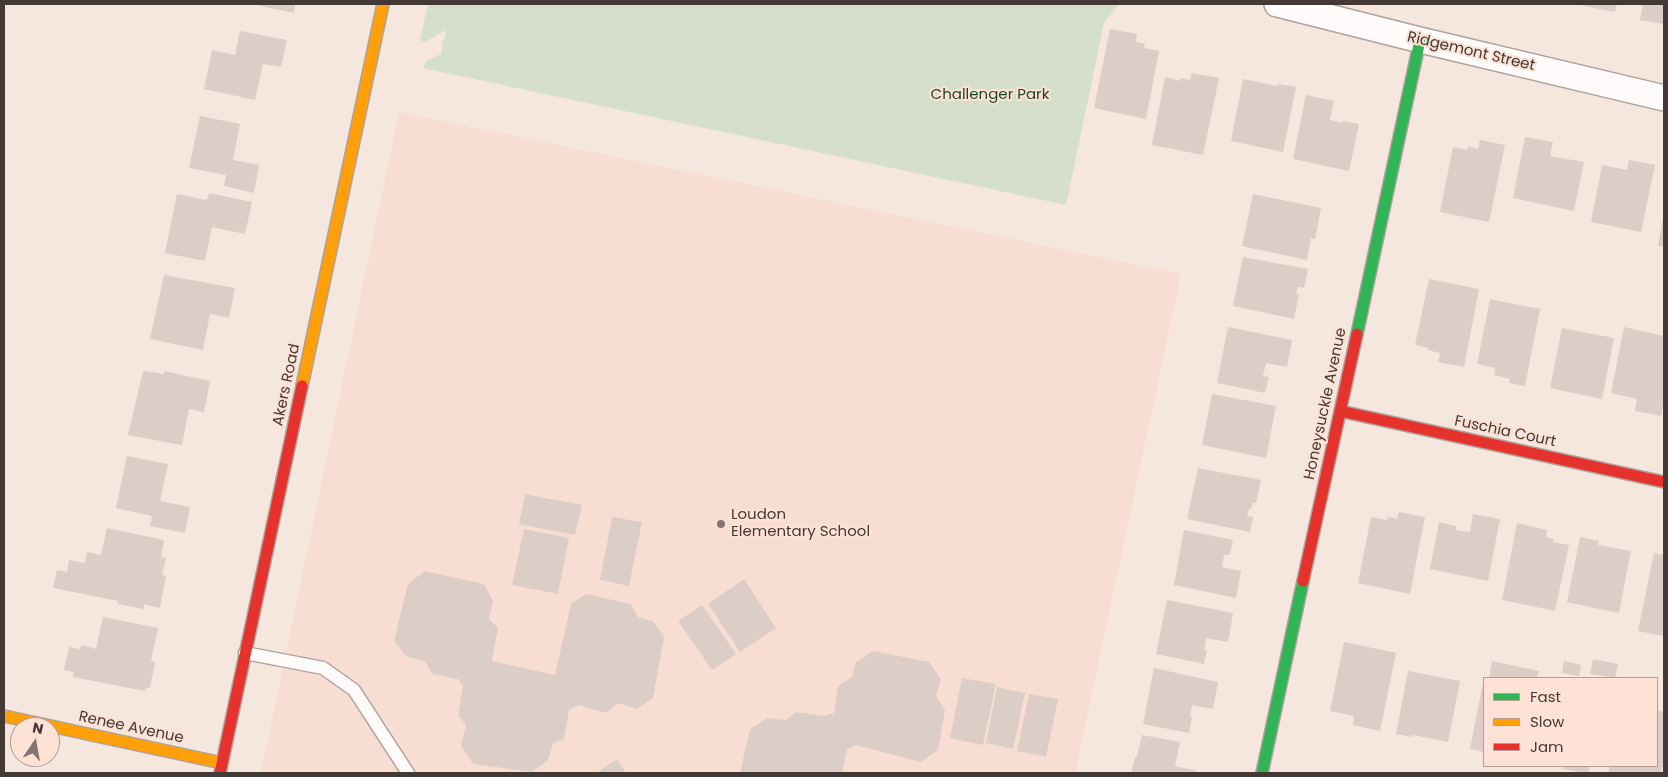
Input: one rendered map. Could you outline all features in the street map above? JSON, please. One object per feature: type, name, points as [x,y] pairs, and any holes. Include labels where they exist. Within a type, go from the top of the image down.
[{"type":"street","name":"Akers Road","points":[[221,768],[383,4]]},
{"type":"street","name":"Ridgemont Street","points":[[1278,4],[1664,98]]},
{"type":"street","name":"Honeysuckle Avenue","points":[[1264,773],[1420,40]]},
{"type":"street","name":"Fuschia Court","points":[[1340,412],[1664,482]]},
{"type":"street","name":"Renee Avenue","points":[[4,716],[221,768]]},
{"type":"lane","points":[[245,653],[323,668],[354,690],[408,773]]},
{"type":"shaded area","name":"Loudon Elementary School","points":[[399,112],[1181,274],[1075,773],[261,773]]},
{"type":"green space","name":"Challenger Park","points":[[428,4],[1119,4],[1104,23],[1066,205],[423,68],[426,61],[441,54],[443,45],[441,43],[444,41],[446,30],[425,42],[420,40]]},
{"type":"building","points":[[251,4],[295,4],[294,13]]},
{"type":"building","points":[[1575,4],[1617,4],[1615,12]]},
{"type":"building","points":[[1643,4],[1664,4],[1664,24],[1640,20]]},
{"type":"building","points":[[1110,29],[1137,34],[1136,42],[1145,44],[1144,48],[1159,51],[1146,119],[1094,108]]},
{"type":"building","points":[[240,31],[287,40],[281,67],[263,64],[255,100],[204,89],[212,50],[235,55]]},
{"type":"building","points":[[1192,73],[1219,78],[1203,155],[1152,145],[1165,77],[1180,81],[1181,78],[1190,80]]},
{"type":"building","points":[[1243,79],[1277,86],[1278,84],[1296,87],[1283,152],[1231,141]]},
{"type":"building","points":[[1306,95],[1334,101],[1330,120],[1359,124],[1349,171],[1293,159]]},
{"type":"building","points":[[200,116],[240,124],[233,160],[259,165],[254,193],[224,186],[226,175],[189,168]]},
{"type":"building","points":[[1525,137],[1553,142],[1550,156],[1584,162],[1574,211],[1513,198]]},
{"type":"building","points":[[1480,140],[1505,145],[1489,222],[1440,212],[1453,147],[1467,150],[1468,146],[1478,149]]},
{"type":"building","points":[[1629,160],[1655,165],[1641,232],[1591,222],[1602,165],[1627,170]]},
{"type":"building","points":[[209,193],[252,202],[245,234],[212,227],[205,261],[165,253],[177,194],[207,200]]},
{"type":"building","points":[[1253,194],[1321,208],[1315,239],[1311,238],[1307,260],[1242,246]]},
{"type":"building","points":[[1664,217],[1664,247],[1658,246]]},
{"type":"building","points":[[1243,257],[1308,269],[1304,288],[1298,287],[1296,294],[1299,294],[1294,319],[1233,306]]},
{"type":"building","points":[[164,275],[235,288],[229,318],[210,314],[203,350],[150,339]]},
{"type":"building","points":[[1429,279],[1479,289],[1464,367],[1438,362],[1440,353],[1415,345]]},
{"type":"building","points":[[1490,299],[1540,309],[1525,386],[1509,383],[1510,379],[1494,375],[1495,368],[1477,364]]},
{"type":"building","points":[[1228,327],[1292,340],[1287,367],[1266,363],[1263,376],[1269,377],[1265,393],[1217,383]]},
{"type":"building","points":[[1624,327],[1664,336],[1664,401],[1661,416],[1635,411],[1637,399],[1611,393]]},
{"type":"building","points":[[1562,328],[1614,338],[1602,399],[1550,388]]},
{"type":"building","points":[[143,371],[164,374],[164,371],[210,381],[204,412],[189,409],[182,445],[128,435]]},
{"type":"building","points":[[1212,394],[1276,406],[1266,458],[1202,445]]},
{"type":"building","points":[[127,456],[168,464],[160,501],[190,507],[185,533],[150,526],[152,516],[116,508]]},
{"type":"building","points":[[1198,468],[1261,480],[1256,503],[1253,502],[1247,516],[1253,517],[1250,532],[1187,519]]},
{"type":"building","points":[[525,494],[582,505],[575,535],[519,524]]},
{"type":"building","points":[[1399,512],[1425,517],[1410,594],[1358,583],[1371,517],[1387,520],[1388,517],[1397,519]]},
{"type":"building","points":[[1473,514],[1500,519],[1488,581],[1430,569],[1439,522],[1456,526],[1456,530],[1470,532]]},
{"type":"building","points":[[612,517],[642,522],[629,586],[600,580]]},
{"type":"building","points":[[1517,523],[1547,530],[1546,537],[1554,539],[1553,542],[1569,545],[1555,611],[1502,600]]},
{"type":"building","points":[[107,528],[164,540],[161,557],[166,558],[162,575],[166,576],[160,608],[144,604],[144,609],[118,604],[118,601],[53,588],[57,570],[67,572],[69,560],[85,563],[87,552],[101,555]]},
{"type":"building","points":[[524,529],[569,538],[558,594],[512,585]]},
{"type":"building","points":[[1184,530],[1233,540],[1230,555],[1224,555],[1222,567],[1241,571],[1236,598],[1174,585]]},
{"type":"building","points":[[1580,537],[1599,541],[1598,545],[1631,551],[1619,613],[1567,602]]},
{"type":"building","points":[[1654,553],[1664,555],[1664,636],[1638,631]]},
{"type":"building","points":[[425,571],[484,584],[493,601],[489,619],[498,628],[492,661],[555,675],[571,604],[586,594],[631,604],[638,617],[653,621],[664,637],[653,698],[637,709],[618,703],[605,713],[579,705],[569,710],[564,739],[553,743],[548,760],[532,772],[473,764],[461,746],[466,725],[458,715],[463,686],[458,679],[432,674],[425,661],[407,657],[394,641],[408,584]]},
{"type":"building","points":[[744,579],[776,628],[740,652],[708,604]]},
{"type":"building","points":[[1167,600],[1233,613],[1228,642],[1206,638],[1204,650],[1207,650],[1204,664],[1156,654]]},
{"type":"building","points":[[702,605],[736,654],[712,670],[678,621]]},
{"type":"building","points":[[103,617],[158,628],[151,661],[155,662],[150,688],[146,688],[145,691],[73,677],[74,672],[64,670],[69,647],[80,649],[81,645],[96,649]]},
{"type":"building","points":[[1344,642],[1396,653],[1380,731],[1353,725],[1354,716],[1330,711]]},
{"type":"building","points":[[873,651],[929,662],[941,679],[936,696],[945,710],[938,750],[921,762],[855,745],[847,750],[842,773],[740,773],[750,729],[767,718],[786,720],[796,712],[824,716],[834,713],[838,686],[852,677],[856,662]]},
{"type":"building","points":[[1593,659],[1618,664],[1615,677],[1590,674]]},
{"type":"building","points":[[1492,661],[1539,671],[1537,677],[1489,677]]},
{"type":"building","points":[[1564,661],[1581,665],[1579,676],[1562,673]]},
{"type":"building","points":[[1154,668],[1218,682],[1213,709],[1192,705],[1189,733],[1143,724]]},
{"type":"building","points":[[1408,671],[1460,681],[1448,742],[1413,735],[1412,737],[1396,734]]},
{"type":"building","points":[[962,678],[996,684],[983,745],[950,738]]},
{"type":"building","points":[[1483,683],[1483,752],[1470,749]]},
{"type":"building","points":[[997,687],[1025,693],[1013,749],[986,743]]},
{"type":"building","points":[[1029,694],[1058,699],[1046,757],[1017,751]]},
{"type":"building","points":[[1658,710],[1664,712],[1664,758],[1661,773],[1608,773],[1610,767],[1658,767]]},
{"type":"building","points":[[1142,735],[1180,742],[1175,766],[1197,771],[1197,773],[1131,773]]},
{"type":"building","points":[[617,759],[626,773],[596,773]]},
{"type":"building","points":[[1563,767],[1590,767],[1588,773],[1562,769]]},
{"type":"traffic: fast","points":[[1357,334],[1420,40]]},
{"type":"traffic: fast","points":[[1262,773],[1303,581]]},
{"type":"traffic: slow","points":[[302,386],[383,4]]},
{"type":"traffic: slow","points":[[4,716],[222,763]]},
{"type":"traffic: jam","points":[[1303,581],[1357,334]]},
{"type":"traffic: jam","points":[[220,773],[302,386]]},
{"type":"traffic: jam","points":[[1340,411],[1664,482]]},
{"type":"place","name":"Loudon Elementary School","points":[[721,524]]}]
